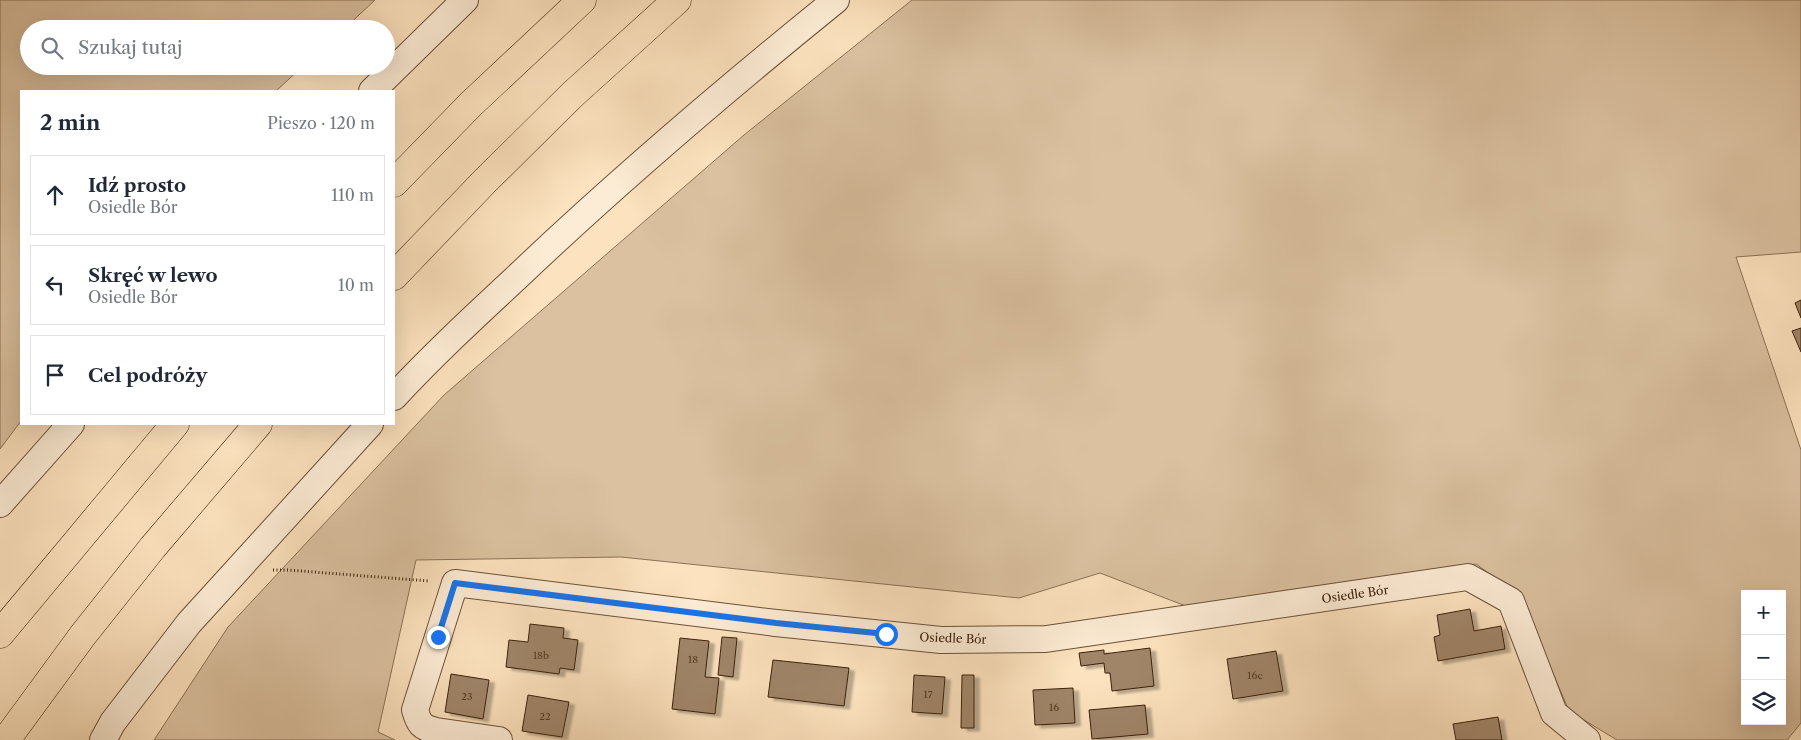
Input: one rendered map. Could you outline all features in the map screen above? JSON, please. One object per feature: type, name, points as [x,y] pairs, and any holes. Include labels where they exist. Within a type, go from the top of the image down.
[{"type":"main road","points":[[395,182],[471,104],[582,0]]},
{"type":"main road","points":[[395,275],[484,182],[572,95],[677,0]]},
{"type":"main road","points":[[0,634],[174,425]]},
{"type":"main road","points":[[6,740],[95,620],[257,425]]},
{"type":"street","points":[[395,69],[466,0]]},
{"type":"street","points":[[395,397],[423,366],[570,227],[747,71],[836,0]]},
{"type":"street","points":[[373,90],[389,75]]},
{"type":"street","points":[[0,504],[70,425]]},
{"type":"street","points":[[104,740],[113,722],[189,623],[296,503],[369,425]]},
{"type":"street","name":"Osiedle Bór","points":[[455,583],[776,623],[941,640],[1046,639],[1468,578],[1511,601],[1554,713],[1580,738]]},
{"type":"street","points":[[455,583],[415,710],[418,722],[426,728],[436,731],[499,740]]},
{"type":"path","points":[[237,571],[288,570],[455,583]]},
{"type":"shaded area","points":[[0,0],[375,0],[354,20],[20,20],[20,75],[293,75],[277,90],[20,90],[20,422],[0,449]]},
{"type":"shaded area","points":[[912,0],[1801,0],[1801,252],[1736,257],[1801,450],[1801,723],[1787,740],[1617,740],[1569,711],[1520,596],[1476,564],[1191,608],[1100,573],[1019,598],[621,557],[416,560],[378,732],[395,740],[154,740],[228,627],[444,395],[744,135]]},
{"type":"building","points":[[1801,300],[1801,318],[1795,303]]},
{"type":"building","points":[[1801,328],[1801,352],[1792,331]]},
{"type":"building","points":[[1470,609],[1474,631],[1501,626],[1505,649],[1438,661],[1434,637],[1440,635],[1437,615]]},
{"type":"building","points":[[530,624],[564,628],[563,638],[578,640],[574,670],[560,668],[559,674],[506,667],[509,640],[528,642]]},
{"type":"building","points":[[722,637],[737,638],[733,677],[718,675]]},
{"type":"building","points":[[680,638],[709,641],[705,677],[719,678],[715,714],[672,709]]},
{"type":"building","points":[[1150,648],[1154,686],[1112,691],[1110,673],[1105,673],[1104,663],[1081,666],[1079,653],[1104,650],[1104,654]]},
{"type":"building","points":[[1276,651],[1283,691],[1233,699],[1227,659]]},
{"type":"building","points":[[773,660],[849,668],[844,706],[768,697]]},
{"type":"building","points":[[451,674],[489,680],[483,719],[445,712]]},
{"type":"building","points":[[914,675],[945,677],[942,714],[912,712]]},
{"type":"building","points":[[962,675],[974,675],[974,728],[961,728]]},
{"type":"building","points":[[1073,688],[1075,723],[1035,725],[1033,690]]},
{"type":"building","points":[[528,695],[569,702],[562,737],[522,731]]},
{"type":"building","points":[[1145,705],[1148,734],[1092,739],[1089,710]]},
{"type":"building","points":[[1498,717],[1502,740],[1456,740],[1453,724]]},
{"type":"route","points":[[438,637],[455,583],[776,623],[886,634]]}]
